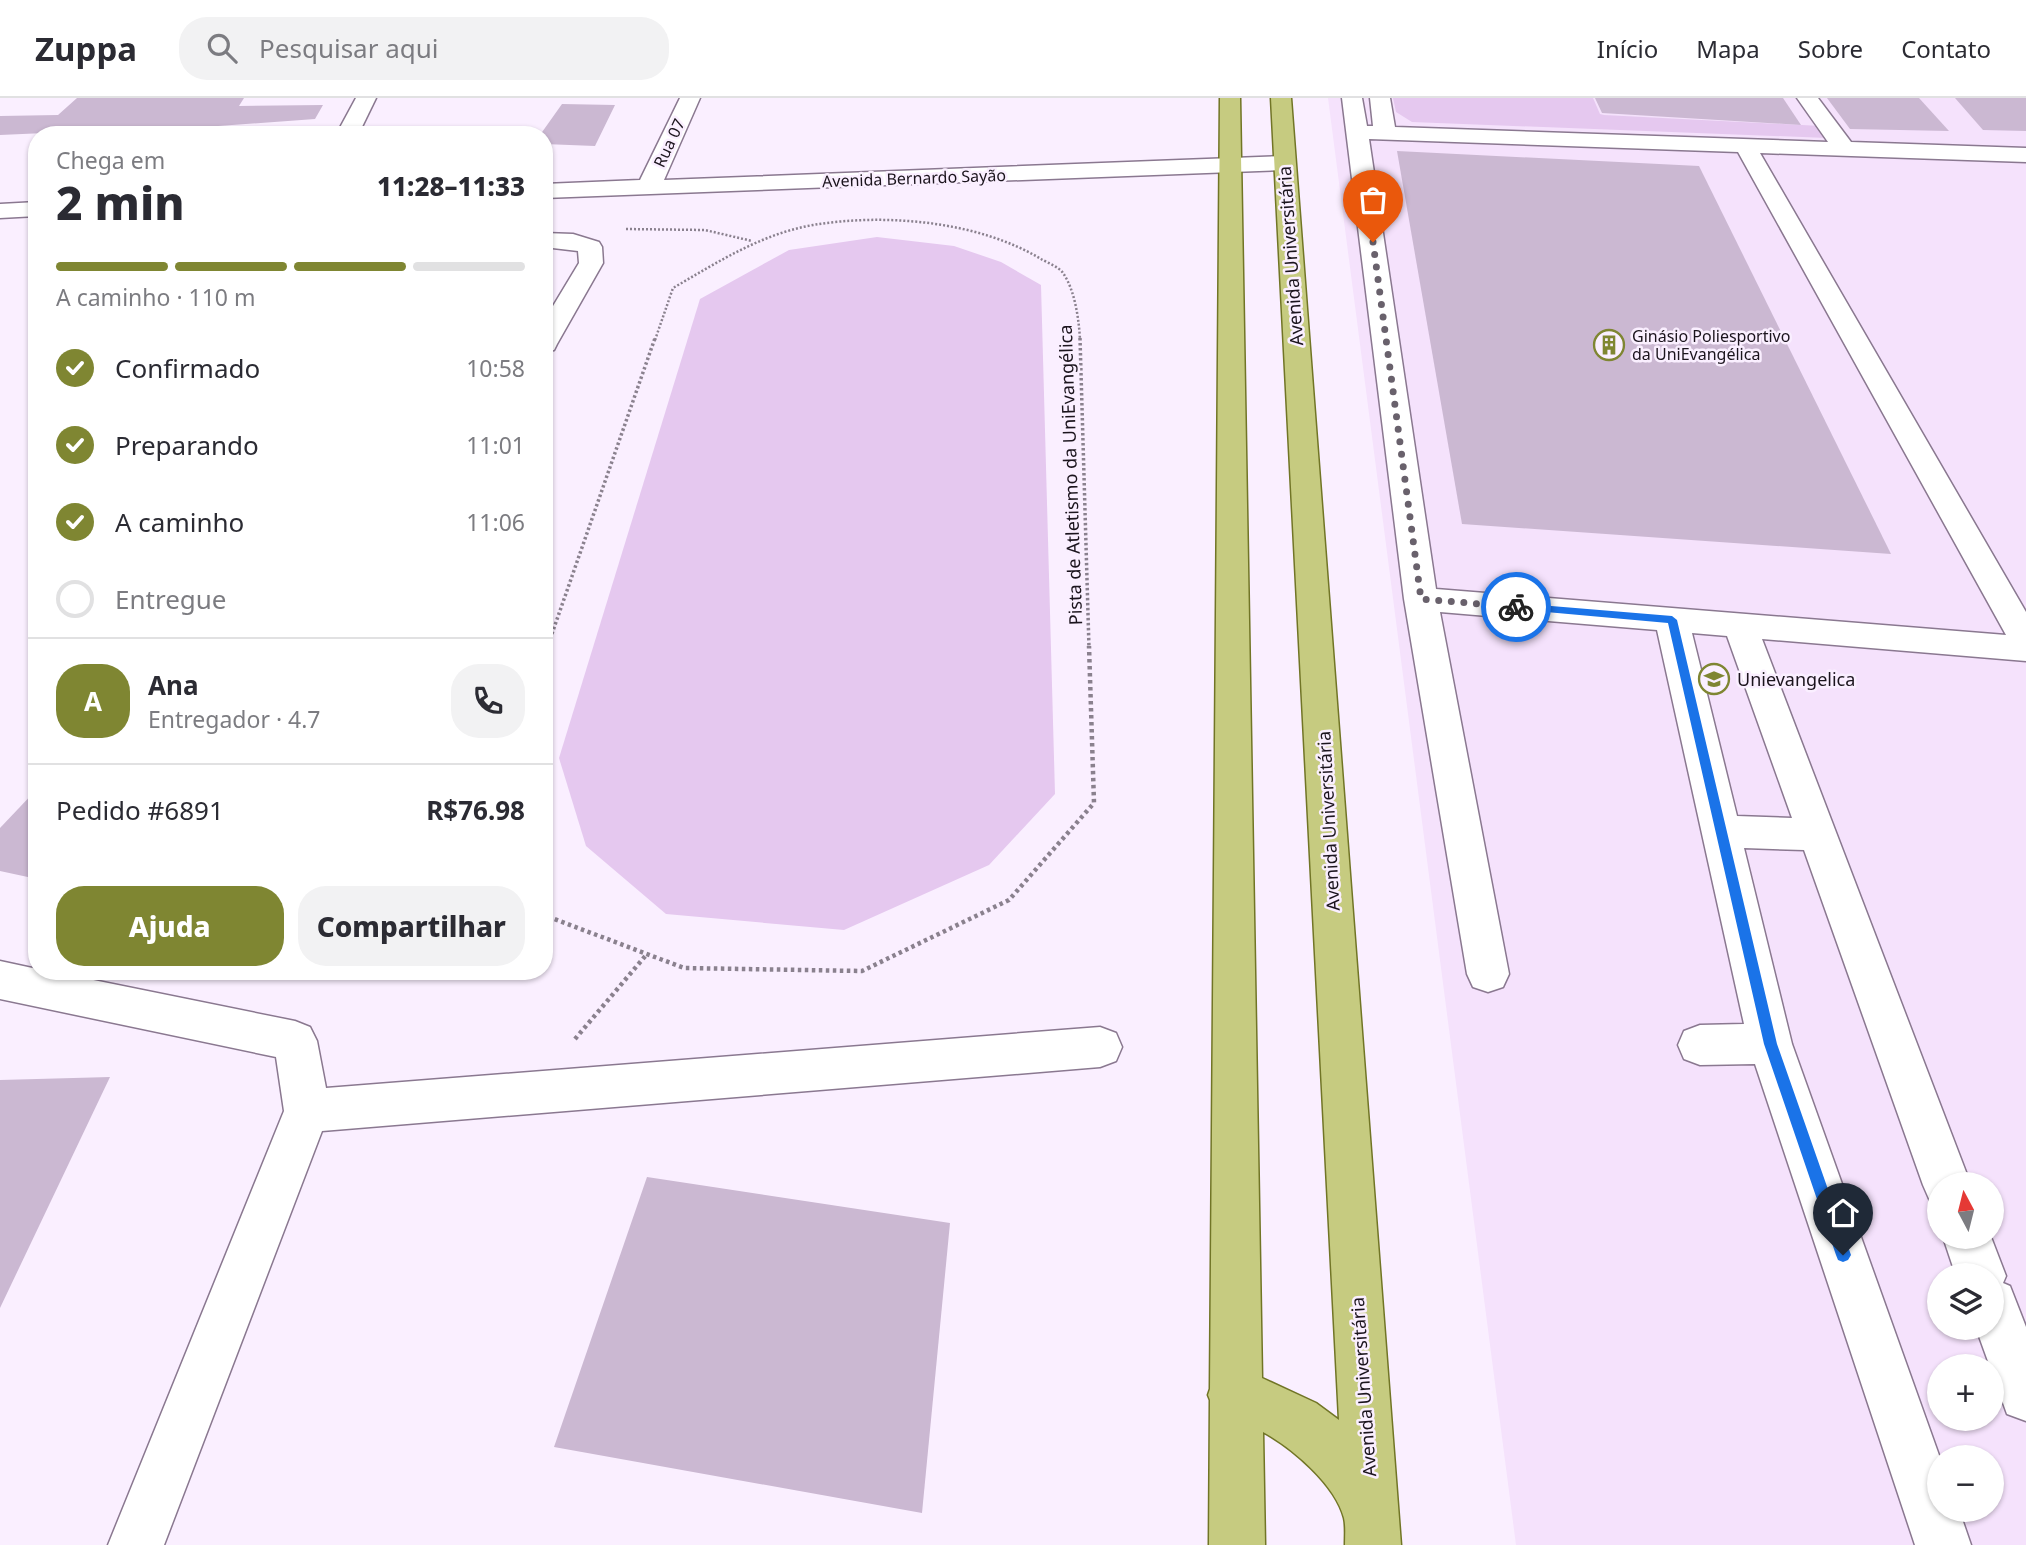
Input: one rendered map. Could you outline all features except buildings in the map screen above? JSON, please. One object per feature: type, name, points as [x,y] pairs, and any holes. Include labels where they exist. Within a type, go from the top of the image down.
[{"type":"main road","points":[[1230,98],[1234,1395],[1237,1545]]},
{"type":"main road","name":"Avenida Universitária","points":[[1280,98],[1321,700],[1372,1529]]},
{"type":"main road","points":[[1234,1395],[1271,1406],[1306,1426],[1332,1449],[1353,1479],[1372,1529]]},
{"type":"street","points":[[352,126],[366,98]]},
{"type":"street","name":"Rua 07","points":[[648,189],[690,98]]},
{"type":"street","points":[[1352,98],[1371,132]]},
{"type":"street","points":[[1380,98],[1371,132],[1421,599],[1488,974]]},
{"type":"street","points":[[1807,98],[1845,149]]},
{"type":"street","points":[[1371,132],[2026,155]]},
{"type":"street","points":[[1745,145],[2026,640]]},
{"type":"street","name":"Avenida Bernardo Sayão","points":[[553,191],[1284,163]]},
{"type":"street","points":[[0,211],[28,209]]},
{"type":"street","points":[[553,240],[573,241],[590,247],[591,264],[553,328]]},
{"type":"street","points":[[553,287],[578,287]]},
{"type":"street","points":[[1421,599],[2026,649]]},
{"type":"street","points":[[1672,620],[1770,1044],[1943,1545]]},
{"type":"street","points":[[1740,625],[1942,1172]]},
{"type":"street","points":[[1721,831],[1817,835]]},
{"type":"street","points":[[0,980],[295,1041],[307,1111],[136,1545]]},
{"type":"street","points":[[1700,1045],[1770,1044]]},
{"type":"street","points":[[307,1111],[1100,1047]]},
{"type":"street","points":[[2004,1336],[2026,1395]]},
{"type":"path","name":"Pista de Atletismo da UniEvangélica","points":[[553,632],[673,288],[753,242],[813,225],[899,219],[954,228],[1018,245],[1063,272],[1079,316],[1094,803],[1009,900],[862,971],[684,968],[553,919]]},
{"type":"path","points":[[621,230],[671,227],[704,229],[753,242]]},
{"type":"path","points":[[529,1093],[647,954]]},
{"type":"shaded area","name":"Unievangelica","points":[[1328,98],[2026,98],[2026,1545],[1516,1545]]},
{"type":"shaded area","points":[[1393,98],[1593,98],[1600,114],[1604,115],[1821,126],[1827,138],[1412,122],[1396,112]]},
{"type":"shaded area","points":[[877,237],[954,246],[1001,262],[1041,285],[1055,794],[989,865],[844,930],[666,914],[586,846],[559,758],[700,299],[789,250]]},
{"type":"way so far","points":[[1373,242],[1421,599],[1516,607]]},
{"type":"place","name":"Ginásio Poliesportivo da UniEvangélica","points":[[1609,345]]},
{"type":"place","name":"Unievangelica","points":[[1714,679]]},
{"type":"route","points":[[1516,607],[1672,620],[1770,1044],[1843,1255]]}]
